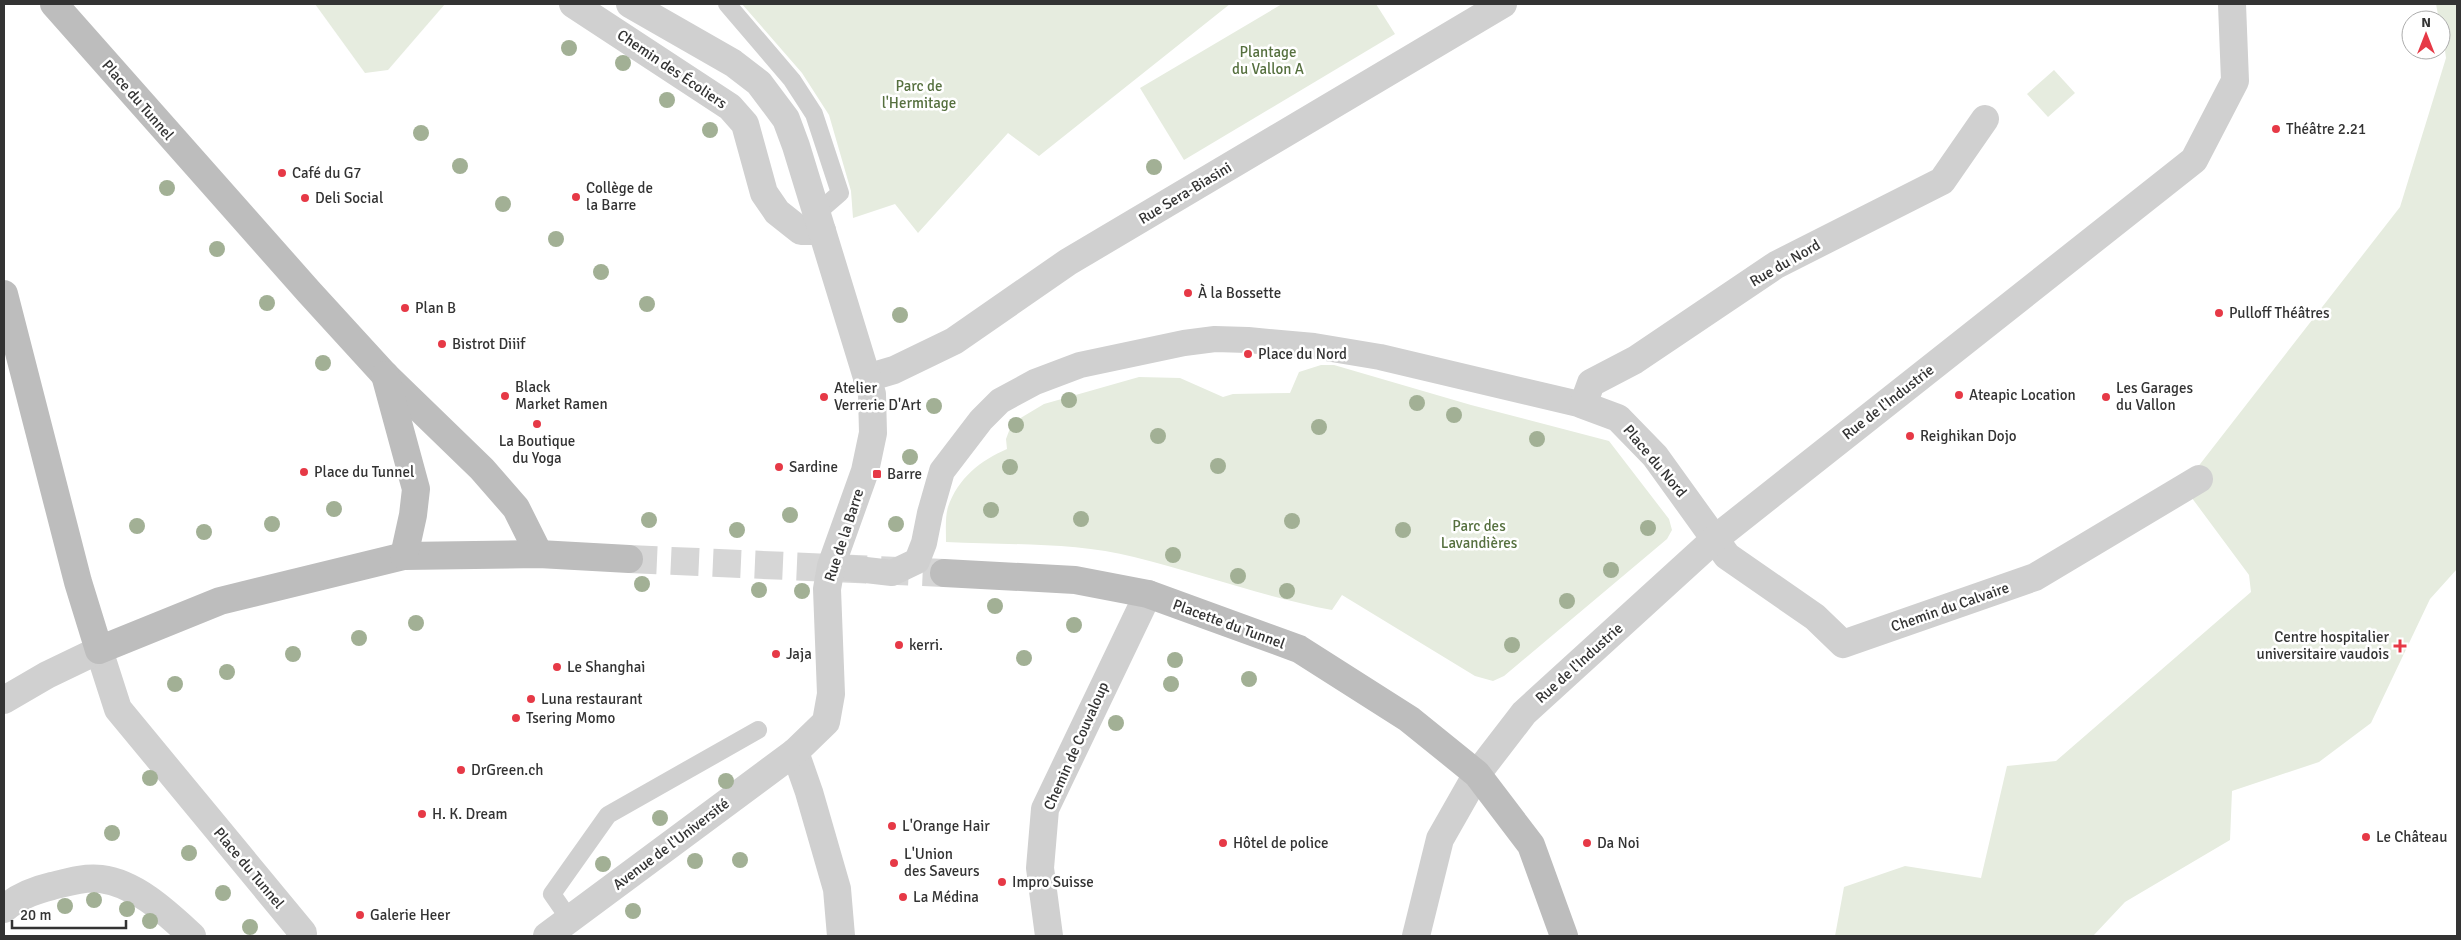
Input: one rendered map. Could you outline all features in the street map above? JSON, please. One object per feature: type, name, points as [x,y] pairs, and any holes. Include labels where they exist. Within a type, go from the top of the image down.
[{"type":"main road","name":"Place du Tunnel","points":[[54,4],[212,185],[384,374],[482,469],[516,508],[539,554]]},
{"type":"main road","name":"Place du Tunnel","points":[[4,294],[78,582],[100,650]]},
{"type":"main road","name":"Place du Tunnel","points":[[384,374],[416,489],[413,515],[404,556]]},
{"type":"main road","points":[[100,650],[220,601],[404,556],[539,554],[629,559]]},
{"type":"main road","name":"Placette du Tunnel","points":[[944,573],[1075,580],[1148,594],[1299,649],[1409,719],[1477,774],[1531,845],[1564,936]]},
{"type":"street","name":"Chemin des Écoliers","points":[[573,4],[714,94],[730,107],[745,124],[764,193],[777,212],[801,231],[820,222]]},
{"type":"street","name":"Rue de la Barre","points":[[630,4],[733,63],[759,82],[786,119],[820,222],[872,394],[873,433],[865,471],[831,566],[827,589],[831,694],[826,722],[795,752]]},
{"type":"street","name":"Rue Sera-Biasini","points":[[867,378],[894,370],[954,341],[1068,262],[1503,4]]},
{"type":"street","name":"Rue de l'Industrie","points":[[1416,936],[1440,839],[1477,774],[1524,713],[1716,538],[2194,160],[2235,81],[2232,4]]},
{"type":"street","name":"Rue du Nord","points":[[1583,405],[1591,383],[1635,360],[1776,265],[1942,181],[1985,119]]},
{"type":"street","name":"Place du Nord","points":[[831,566],[892,574],[917,561],[924,543],[942,471],[981,420],[1000,401],[1035,382],[1080,365],[1184,342],[1215,339],[1314,346],[1380,357],[1583,405],[1618,418],[1655,456],[1716,538]]},
{"type":"street","name":"Chemin du Calvaire","points":[[1716,538],[1727,556],[1815,616],[1843,644],[2035,577],[2199,479]]},
{"type":"street","name":"Chemin de Couvaloup","points":[[1050,936],[1040,868],[1045,810],[1148,594]]},
{"type":"street","points":[[4,700],[47,675],[100,650]]},
{"type":"street","name":"Place du Tunnel","points":[[100,650],[118,709],[303,933],[300,936]]},
{"type":"street","points":[[795,752],[810,792],[837,888],[841,936]]},
{"type":"street","name":"Avenue de l'Université","points":[[548,936],[795,752]]},
{"type":"street","points":[[4,910],[11,902],[42,888],[75,880],[102,879],[136,891],[165,911],[192,936]]},
{"type":"lane","points":[[727,4],[792,80],[814,114],[840,193],[820,222]]},
{"type":"lane","points":[[570,920],[552,894],[608,814],[758,730]]},
{"type":"green space","points":[[315,4],[445,4],[388,70],[365,73]]},
{"type":"green space","name":"Parc de l'Hermitage","points":[[742,4],[1230,4],[1039,156],[1008,133],[918,233],[895,204],[853,218],[851,191],[829,115],[802,73]]},
{"type":"green space","name":"Plantage du Vallon A","points":[[1282,4],[1376,4],[1395,34],[1184,160],[1140,88]]},
{"type":"green space","points":[[2436,4],[2457,4],[2457,569],[2430,599],[2371,723],[2319,762],[2232,791],[2230,840],[2125,902],[2093,936],[1835,936],[1844,887],[1905,866],[1981,878],[2007,766],[2056,761],[2251,592],[2249,575],[2183,486],[2400,207],[2445,60],[2451,60],[2451,10],[2437,10]]},
{"type":"green space","points":[[2054,70],[2075,93],[2048,117],[2027,94]]},
{"type":"green space","name":"Parc des Lavandières","points":[[1321,365],[1334,365],[1471,405],[1609,441],[1669,519],[1672,530],[1667,539],[1504,676],[1493,681],[1475,676],[1342,595],[1332,610],[1282,599],[1111,552],[1064,546],[946,542],[947,511],[958,487],[972,471],[997,453],[1007,449],[1006,439],[1012,423],[1044,404],[1139,377],[1180,378],[1223,397],[1233,394],[1290,393],[1299,372]]},
{"type":"tunnel","points":[[629,559],[944,573]]},
{"type":"place","name":"Théâtre 2.21","points":[[2276,129]]},
{"type":"place","name":"Café du G7","points":[[282,173]]},
{"type":"place","name":"Collège de la Barre","points":[[576,197]]},
{"type":"place","name":"Deli Social","points":[[305,198]]},
{"type":"place","name":"À la Bossette","points":[[1188,293]]},
{"type":"place","name":"Plan B","points":[[405,308]]},
{"type":"place","name":"Pulloff Théâtres","points":[[2219,313]]},
{"type":"place","name":"Bistrot Diiif","points":[[442,344]]},
{"type":"place","name":"Place du Nord","points":[[1248,354]]},
{"type":"place","name":"Ateapic Location","points":[[1959,395]]},
{"type":"place","name":"Black Market Ramen","points":[[505,396]]},
{"type":"place","name":"Atelier Verrerie D'Art","points":[[824,397]]},
{"type":"place","name":"Les Garages du Vallon","points":[[2106,397]]},
{"type":"place","name":"La Boutique du Yoga","points":[[537,424]]},
{"type":"place","name":"Reighikan Dojo","points":[[1910,436]]},
{"type":"place","name":"Sardine","points":[[779,467]]},
{"type":"place","name":"Place du Tunnel","points":[[304,472]]},
{"type":"place","name":"Barre","points":[[877,474]]},
{"type":"place","name":"kerri.","points":[[899,645]]},
{"type":"place","name":"Centre hospitalier universitaire vaudois","points":[[2400,646]]},
{"type":"place","name":"Jaja","points":[[776,654]]},
{"type":"place","name":"Le Shanghai","points":[[557,667]]},
{"type":"place","name":"Luna restaurant","points":[[531,699]]},
{"type":"place","name":"Tsering Momo","points":[[516,718]]},
{"type":"place","name":"DrGreen.ch","points":[[461,770]]},
{"type":"place","name":"H. K. Dream","points":[[422,814]]},
{"type":"place","name":"L'Orange Hair","points":[[892,826]]},
{"type":"place","name":"Le Château","points":[[2366,837]]},
{"type":"place","name":"Hôtel de police","points":[[1223,843]]},
{"type":"place","name":"Da Noi","points":[[1587,843]]},
{"type":"place","name":"L'Union des Saveurs","points":[[894,863]]},
{"type":"place","name":"Impro Suisse","points":[[1002,882]]},
{"type":"place","name":"La Médina","points":[[903,897]]},
{"type":"place","name":"Galerie Heer","points":[[360,915]]}]
